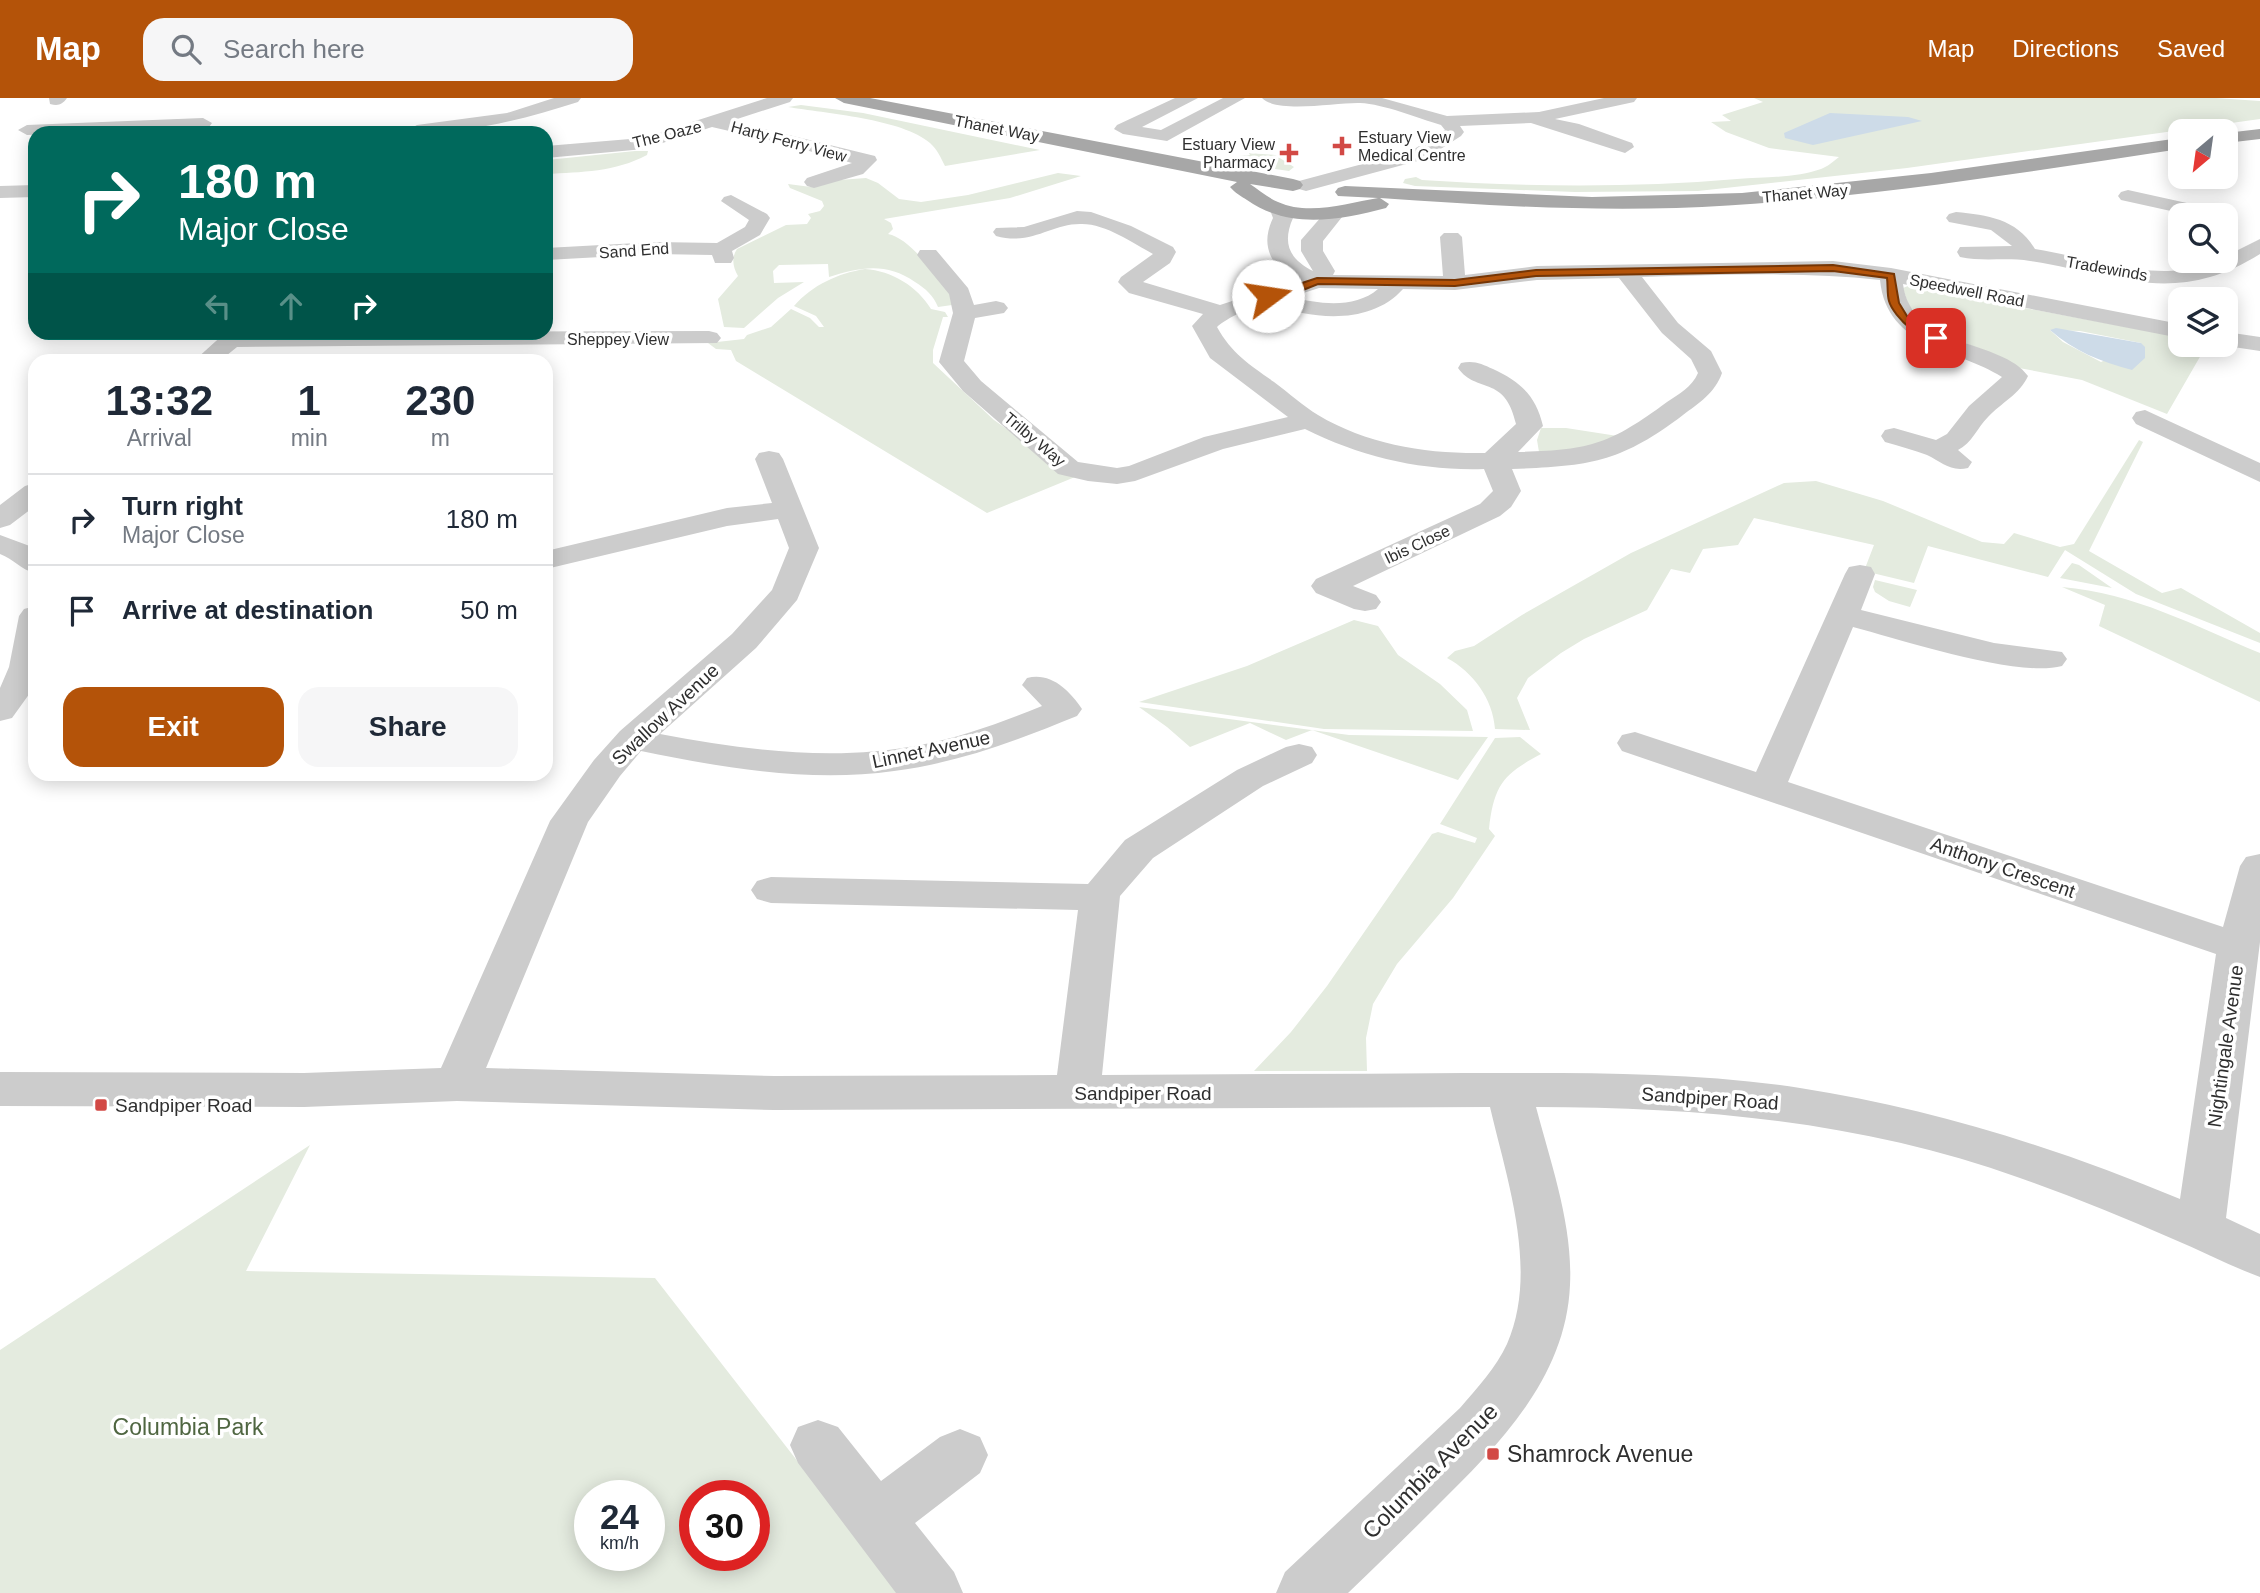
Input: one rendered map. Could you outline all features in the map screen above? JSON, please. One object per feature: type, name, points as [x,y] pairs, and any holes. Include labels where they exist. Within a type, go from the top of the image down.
[{"type":"main road","name":"Thanet Way","points":[[844,98],[1262,181],[1300,185],[1342,201]]},
{"type":"main road","points":[[2238,137],[2260,134]]},
{"type":"main road","name":"Thanet Way","points":[[1151,159],[1221,179],[1272,206],[1308,214],[1342,201],[1426,197],[1595,203],[1759,198],[1870,187],[2168,146]]},
{"type":"main road","points":[[1272,206],[1265,193],[1300,185]]},
{"type":"street","points":[[461,126],[503,111],[528,112],[572,98]]},
{"type":"street","name":"The Oaze","points":[[553,151],[644,143],[696,117],[784,98]]},
{"type":"street","points":[[1189,98],[1123,129],[1174,137],[1166,133],[1236,98]]},
{"type":"street","points":[[1271,98],[1311,103],[1362,98],[1447,121],[1523,118],[1628,98]]},
{"type":"street","points":[[202,126],[217,106]]},
{"type":"street","points":[[1400,110],[1380,114],[1417,132]]},
{"type":"street","points":[[503,111],[522,126]]},
{"type":"street","name":"Harty Ferry View","points":[[696,117],[860,166],[888,157]]},
{"type":"street","points":[[1523,118],[1573,128],[1625,147]]},
{"type":"street","points":[[1300,185],[1362,172],[1418,155],[1454,132],[1447,121]]},
{"type":"street","points":[[639,164],[661,155]]},
{"type":"street","points":[[814,182],[860,166]]},
{"type":"street","points":[[1272,206],[1283,219],[1274,236],[1278,251],[1297,272],[1317,281],[1324,271],[1312,251],[1312,240],[1359,181],[1362,172]]},
{"type":"street","points":[[0,192],[28,191]]},
{"type":"street","points":[[2128,196],[2168,205]]},
{"type":"street","name":"Sand End","points":[[553,254],[677,247],[728,249],[769,219],[732,200]]},
{"type":"street","points":[[1003,232],[1025,233],[1077,217],[1091,218],[1124,230],[1165,252],[1162,258],[1137,273],[1129,282],[1137,288],[1220,312]]},
{"type":"street","points":[[1956,218],[2005,227],[2015,233],[2027,254]]},
{"type":"street","points":[[1451,237],[1455,283]]},
{"type":"street","name":"Tradewinds","points":[[2187,277],[2241,257],[2260,245]]},
{"type":"street","name":"Tradewinds","points":[[1968,253],[2027,254],[2109,270],[2187,277],[2215,287]]},
{"type":"street","points":[[928,255],[960,293],[965,313],[996,308]]},
{"type":"street","name":"Speedwell Road","points":[[1220,312],[1317,281],[1455,283],[1536,273],[1785,267],[1842,269],[1891,275],[2168,329]]},
{"type":"street","points":[[1220,312],[1204,326],[1219,353],[1308,420],[1346,439],[1394,454],[1451,462],[1558,459],[1597,454],[1640,435],[1706,384],[1710,373],[1702,356],[1670,328],[1626,272]]},
{"type":"street","points":[[1891,275],[1894,303],[1904,318],[1919,330],[2009,370],[2015,376],[2012,383],[1978,412],[1948,456],[1894,436]]},
{"type":"street","points":[[1268,296],[1299,306],[1339,310],[1375,302],[1398,282]]},
{"type":"street","name":"Trilby Way","points":[[965,313],[951,362],[972,386],[1068,468],[1117,477],[1135,474],[1214,443],[1308,420]]},
{"type":"street","name":"Sheppey View","points":[[553,339],[709,338]]},
{"type":"street","points":[[214,354],[232,340]]},
{"type":"street","points":[[522,354],[533,340]]},
{"type":"street","points":[[2238,340],[2260,344]]},
{"type":"street","points":[[1470,368],[1521,396],[1527,407],[1530,426],[1494,459]]},
{"type":"street","points":[[2146,418],[2260,474]]},
{"type":"street","points":[[2199,444],[2231,435]]},
{"type":"street","name":"Swallow Avenue","points":[[457,1084],[569,821],[607,768],[633,739],[744,641],[786,593],[804,548],[769,459]]},
{"type":"street","name":"Ibis Close","points":[[1365,602],[1327,586],[1496,505],[1507,491],[1494,459]]},
{"type":"street","points":[[0,519],[28,497]]},
{"type":"street","points":[[553,558],[714,520],[790,509]]},
{"type":"street","points":[[0,544],[22,552],[28,558]]},
{"type":"street","points":[[1768,787],[1860,574]]},
{"type":"street","points":[[1844,615],[1994,653],[2050,659]]},
{"type":"street","points":[[0,711],[14,696],[25,676],[28,658]]},
{"type":"street","name":"Linnet Avenue","points":[[633,739],[748,759],[794,763],[872,763],[967,744],[1065,709],[1039,685]]},
{"type":"street","name":"Anthony Crescent","points":[[1635,743],[1677,772],[1768,787],[2238,947]]},
{"type":"street","points":[[1077,1093],[1100,897],[1139,849],[1250,778],[1299,755]]},
{"type":"street","name":"Nightingale Avenue","points":[[2200,1228],[2238,947],[2260,866]]},
{"type":"street","points":[[771,890],[1100,897]]},
{"type":"street","name":"Sandpiper Road","points":[[0,1089],[304,1090],[457,1084],[774,1093],[1600,1090],[1713,1096],[1813,1108],[1910,1129],[2026,1162],[2200,1228],[2260,1256]]},
{"type":"street","name":"Columbia Avenue","points":[[1306,1593],[1489,1418],[1522,1367],[1539,1332],[1546,1284],[1541,1220],[1509,1090]]},
{"type":"street","points":[[818,1446],[933,1593]]},
{"type":"street","points":[[875,1519],[960,1455]]},
{"type":"green space","points":[[1754,98],[2216,98],[2260,101],[2260,119],[2238,122],[2238,119],[2168,119],[2168,132],[1907,168],[1698,191],[1575,192],[1415,186],[1403,183],[1405,179],[1416,177],[1422,180],[1540,185],[1697,182],[1801,174],[1823,168],[1839,157],[1769,148],[1726,132],[1711,122],[1731,121],[1722,115],[1763,102]]},
{"type":"green space","points":[[801,105],[863,113],[1040,150],[945,166],[932,145],[918,135],[862,118],[788,107]]},
{"type":"green space","points":[[648,151],[647,155],[623,165],[585,172],[553,174],[553,159]]},
{"type":"green space","points":[[1249,153],[1275,155],[1294,167],[1289,171],[1205,159],[1250,155]]},
{"type":"green space","points":[[1058,173],[1081,176],[1010,198],[884,219],[891,223],[893,229],[888,234],[898,238],[917,253],[959,304],[938,307],[926,290],[894,271],[862,269],[829,277],[828,264],[779,265],[773,271],[774,283],[804,282],[778,298],[744,328],[724,327],[718,299],[738,276],[733,263],[737,249],[786,225],[807,224],[811,218],[808,214],[820,211],[824,206],[822,201],[790,188],[788,184],[811,187],[839,180],[866,178],[878,183],[899,199],[921,202],[968,195]]},
{"type":"green space","points":[[865,269],[894,276],[919,293],[931,309],[945,312],[948,317],[943,317],[933,350],[933,363],[994,420],[1075,477],[987,513],[736,361],[731,350],[716,349],[708,343],[744,339],[747,335],[771,327],[791,309],[810,318],[819,327],[824,327],[816,316],[794,306],[826,281]]},
{"type":"green space","points":[[1908,286],[2168,335],[2168,357],[2200,357],[2167,414],[2082,380],[2019,368],[1942,332],[1909,307],[1903,288]],"holes":[[[2050,330],[2080,331],[2141,343],[2101,362],[2063,342]]]},
{"type":"green space","points":[[1541,428],[1566,428],[1624,437],[1569,453],[1539,452],[1537,440]]},
{"type":"green space","points":[[2139,440],[2143,442],[2089,551],[2162,593],[2181,588],[2260,633],[2260,643],[2136,594],[2065,550],[2048,577],[1928,546],[1914,583],[1864,571],[1874,545],[1754,518],[1738,545],[1703,549],[1690,573],[1671,569],[1647,610],[1584,639],[1528,678],[1517,698],[1530,730],[1495,729],[1490,707],[1480,688],[1465,671],[1447,658],[1455,651],[1474,646],[1522,615],[1631,553],[1784,483],[1816,481],[1883,501],[1982,542],[2004,544],[2014,533],[2060,547],[2074,544]]},
{"type":"green space","points":[[2072,563],[2079,565],[2112,588],[2060,578]]},
{"type":"green space","points":[[1875,580],[1917,590],[1910,607],[1889,601],[1875,592]]},
{"type":"green space","points":[[2062,587],[2089,590],[2139,603],[2260,653],[2260,702],[2099,626],[2105,605]]},
{"type":"green space","points":[[1354,620],[1378,626],[1398,655],[1440,684],[1467,710],[1473,731],[1324,729],[1139,702],[1247,666]]},
{"type":"green space","points":[[1139,707],[1312,730],[1286,740],[1250,723],[1190,747]]},
{"type":"green space","points":[[1312,730],[1349,735],[1488,737],[1458,780]]},
{"type":"green space","points":[[1520,737],[1541,754],[1518,768],[1503,782],[1491,814],[1489,829],[1495,836],[1453,898],[1397,964],[1373,1004],[1366,1038],[1367,1071],[1254,1071],[1291,1032],[1327,986],[1432,834],[1438,832],[1475,843],[1477,838],[1440,824],[1495,738]]},
{"type":"green space","name":"Columbia Park","points":[[310,1145],[246,1271],[655,1278],[900,1593],[0,1593],[0,1350]]},
{"type":"water","points":[[1830,113],[1908,117],[1922,121],[1813,145],[1785,138],[1784,133]]},
{"type":"water","points":[[2056,328],[2141,343],[2145,347],[2145,358],[2132,370],[2109,363],[2088,355],[2050,330]]},
{"type":"place","name":"Estuary View Medical Centre","points":[[1342,146]]},
{"type":"place","name":"Estuary View Pharmacy","points":[[1289,153]]},
{"type":"place","name":"Sandpiper Road","points":[[101,1105]]},
{"type":"place","name":"Shamrock Avenue","points":[[1493,1454]]},
{"type":"route","points":[[1268,296],[1295,290],[1317,281],[1455,283],[1536,273],[1833,268],[1891,275],[1894,303],[1904,318],[1919,330],[1936,338]]}]
